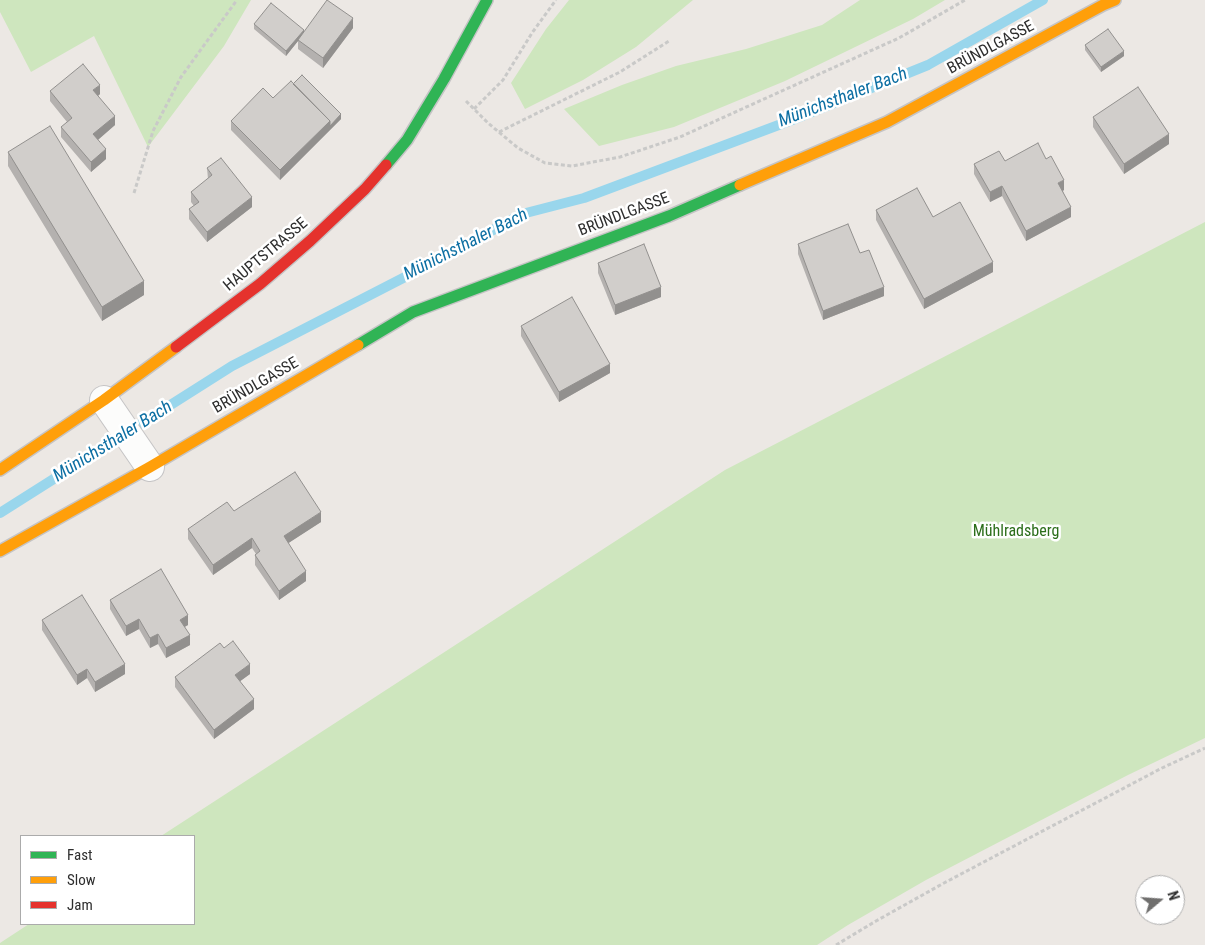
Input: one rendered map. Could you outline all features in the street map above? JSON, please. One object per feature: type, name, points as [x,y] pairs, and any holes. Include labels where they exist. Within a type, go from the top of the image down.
[{"type":"street","name":"HAUPTSTRASSE","points":[[0,470],[111,410],[189,338],[260,284],[365,188],[407,140],[444,79],[487,0]]},
{"type":"street","name":"BRÜNDLGASSE","points":[[145,459],[413,312],[669,216],[887,122],[1103,5],[1116,0]]},
{"type":"street","points":[[0,551],[145,459],[111,410]]},
{"type":"path","points":[[134,193],[153,131],[181,77],[237,0]]},
{"type":"path","points":[[474,109],[503,80],[532,33],[556,0]]},
{"type":"path","points":[[444,79],[518,148],[545,163],[572,166],[620,156],[680,137],[890,42],[966,0]]},
{"type":"path","points":[[499,132],[620,72],[670,41]]},
{"type":"path","points":[[836,945],[944,883],[1162,768],[1205,748]]},
{"type":"green space","points":[[0,0],[251,0],[224,46],[148,147],[94,36],[31,72],[0,12]]},
{"type":"green space","points":[[569,0],[693,0],[636,47],[583,80],[525,109],[511,83],[546,29]]},
{"type":"green space","points":[[860,0],[945,0],[913,19],[785,81],[674,127],[599,146],[564,109],[622,85],[676,66],[746,49],[822,25]]},
{"type":"green space","name":"Mühlradsberg","points":[[1205,222],[1205,738],[1128,775],[926,880],[817,945],[0,945],[0,943],[27,925],[195,925],[195,835],[163,835],[725,470]]},
{"type":"building","points":[[327,0],[353,18],[323,58],[298,40]]},
{"type":"building","points":[[271,3],[304,30],[286,51],[254,24]]},
{"type":"building","points":[[1108,29],[1124,51],[1101,67],[1085,45]]},
{"type":"building","points":[[83,64],[100,85],[93,90],[115,116],[93,134],[106,149],[91,162],[61,127],[72,118],[50,91]]},
{"type":"building","points":[[302,75],[341,114],[330,126],[330,121],[293,84]]},
{"type":"building","points":[[291,81],[330,121],[280,170],[231,121],[263,88],[273,98]]},
{"type":"building","points":[[1138,87],[1169,134],[1124,164],[1093,117]]},
{"type":"building","points":[[50,126],[144,281],[102,307],[8,152]]},
{"type":"building","points":[[1038,143],[1046,159],[1051,156],[1064,180],[1058,183],[1071,207],[1026,231],[1002,186],[990,192],[974,164],[999,151],[1005,161]]},
{"type":"building","points":[[221,158],[252,197],[207,232],[189,209],[199,202],[191,192],[212,175],[207,168]]},
{"type":"building","points":[[917,188],[933,217],[960,202],[993,262],[924,299],[876,210]]},
{"type":"building","points":[[848,224],[860,253],[869,250],[884,287],[823,311],[798,244]]},
{"type":"building","points":[[644,244],[661,287],[615,305],[598,263]]},
{"type":"building","points":[[572,297],[610,364],[559,392],[521,326]]},
{"type":"building","points":[[295,472],[321,512],[284,536],[306,571],[279,591],[255,555],[260,551],[252,538],[213,565],[188,529],[227,502],[234,511]]},
{"type":"building","points":[[161,569],[188,615],[180,620],[190,635],[166,648],[158,634],[150,638],[139,619],[126,626],[110,600]]},
{"type":"building","points":[[82,595],[125,664],[95,682],[87,669],[77,675],[42,620]]},
{"type":"building","points":[[233,641],[250,664],[235,675],[254,699],[214,730],[175,677],[220,643],[224,648]]},
{"type":"waterway","name":"Münichsthaler Bach","points":[[0,513],[232,366],[442,258],[522,214],[584,198],[792,120],[928,65],[1043,0]]},
{"type":"traffic: fast","points":[[386,165],[407,140],[444,79],[487,0]]},
{"type":"traffic: fast","points":[[358,345],[413,312],[669,216],[740,185]]},
{"type":"traffic: slow","points":[[740,185],[887,122],[1115,0]]},
{"type":"traffic: slow","points":[[0,551],[150,467],[358,345]]},
{"type":"traffic: slow","points":[[0,470],[104,400],[176,347]]},
{"type":"traffic: jam","points":[[176,347],[260,284],[310,241],[365,189],[386,165]]}]
